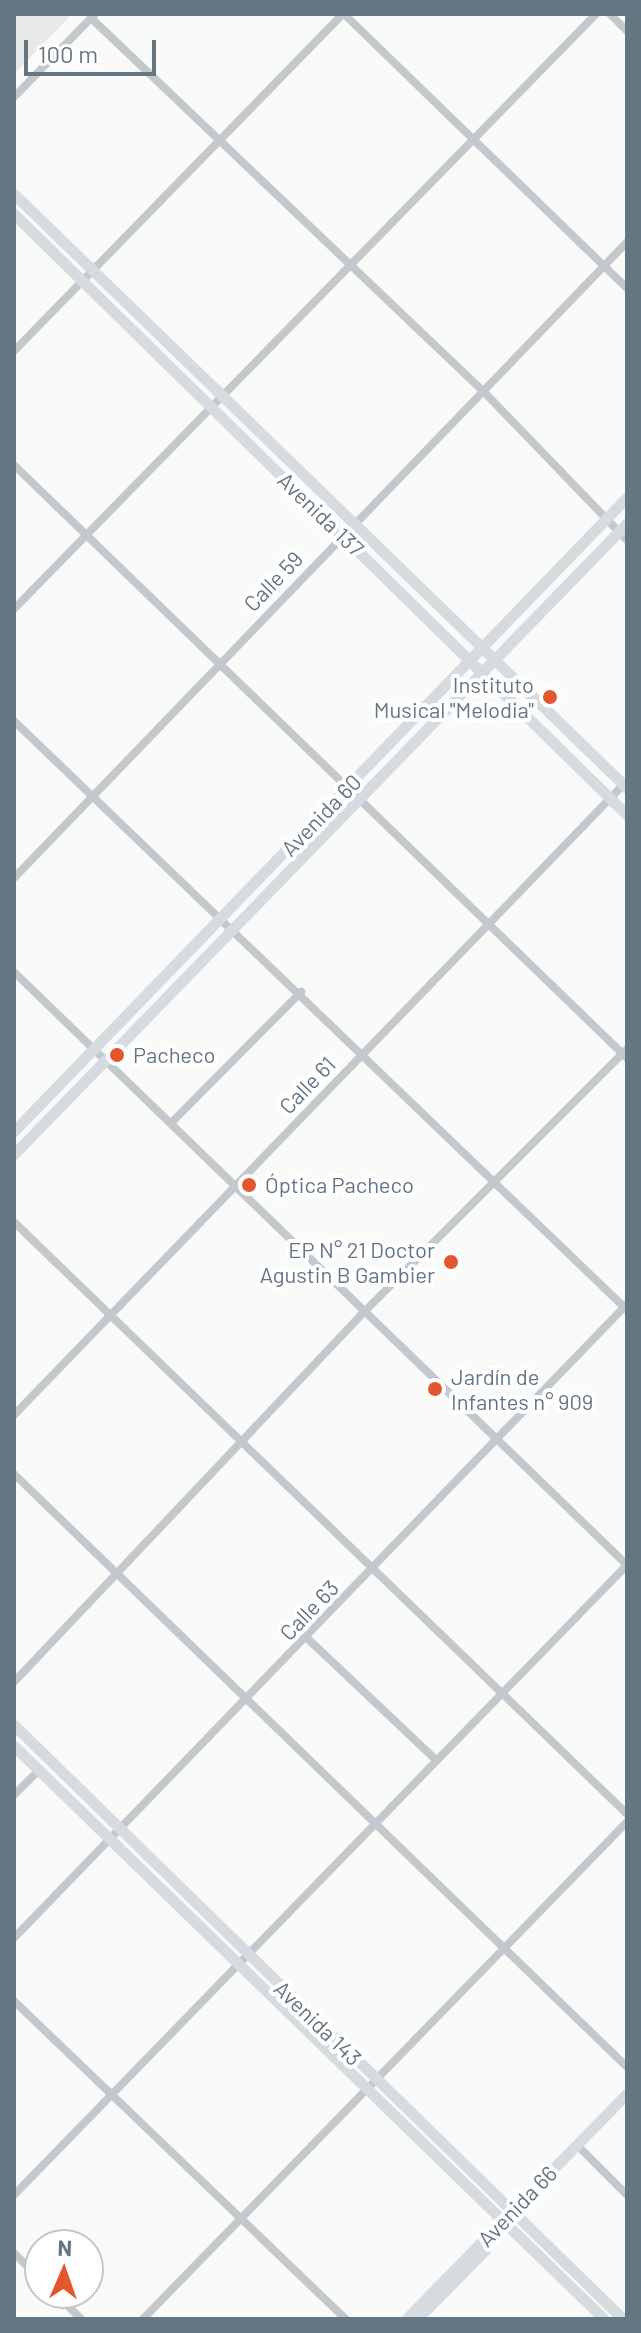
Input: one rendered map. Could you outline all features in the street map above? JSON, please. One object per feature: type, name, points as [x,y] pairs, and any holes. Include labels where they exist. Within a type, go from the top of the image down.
[{"type":"main road","name":"Avenida 137","points":[[14,194],[220,396],[626,784]]},
{"type":"main road","name":"Avenida 137","points":[[14,214],[627,815]]},
{"type":"main road","name":"Avenida 60","points":[[14,1131],[627,497]]},
{"type":"main road","name":"Avenida 60","points":[[14,1154],[482,670],[624,532]]},
{"type":"main road","name":"Avenida 143","points":[[14,1725],[247,1954],[372,2084]]},
{"type":"main road","name":"Avenida 143","points":[[14,1746],[238,1965],[372,2084],[623,2319]]},
{"type":"main road","name":"Avenida 66","points":[[417,2319],[627,2093]]},
{"type":"main road","name":"Avenida 66","points":[[580,2147],[627,2104]]},
{"type":"main road","name":"Avenida 143","points":[[512,2218],[604,2319]]},
{"type":"main road","name":"Avenida 66","points":[[406,2319],[512,2218]]},
{"type":"street","points":[[14,351],[344,14],[627,288]]},
{"type":"street","points":[[14,609],[596,14]]},
{"type":"street","points":[[610,14],[627,31]]},
{"type":"street","points":[[14,97],[93,16],[219,143],[484,392],[606,519],[624,532]]},
{"type":"street","name":"Calle 59","points":[[14,878],[627,242]]},
{"type":"street","points":[[14,465],[216,665],[625,1054],[365,1311],[14,1682]]},
{"type":"street","points":[[14,721],[364,1052],[626,1307]]},
{"type":"street","name":"Calle 61","points":[[14,1415],[626,784]]},
{"type":"street","points":[[14,972],[627,1565],[14,2195]]},
{"type":"street","points":[[171,1123],[301,992]]},
{"type":"street","points":[[14,1222],[240,1445],[502,1691],[627,1814]]},
{"type":"street","name":"Calle 63","points":[[14,1938],[626,1307]]},
{"type":"street","points":[[14,1474],[627,2067]]},
{"type":"street","points":[[307,1638],[435,1759]]},
{"type":"street","points":[[14,1795],[38,1771]]},
{"type":"street","points":[[143,2319],[627,1822]]},
{"type":"street","points":[[14,2001],[346,2319]]},
{"type":"street","points":[[580,2147],[627,2195]]},
{"type":"shaded area","points":[[14,14],[72,14],[14,74]]},
{"type":"place","name":"Instituto Musical \"Melodia\"","points":[[550,697]]},
{"type":"place","name":"Pacheco","points":[[117,1055]]},
{"type":"place","name":"Óptica Pacheco","points":[[249,1185]]},
{"type":"place","name":"EP N° 21 Doctor Agustin B Gambier","points":[[451,1262]]},
{"type":"place","name":"Jardín de Infantes n° 909","points":[[435,1389]]}]
